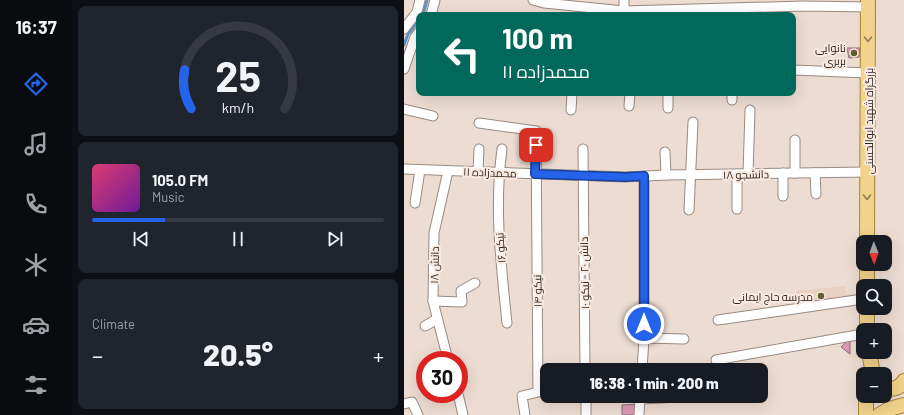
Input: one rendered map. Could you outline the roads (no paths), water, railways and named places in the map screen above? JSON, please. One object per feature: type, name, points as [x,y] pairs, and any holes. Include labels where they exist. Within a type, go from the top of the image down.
[{"type":"main road","name":"بزرگراه شهید ابوالحسنی","points":[[867,235],[868,3]]},
{"type":"main road","points":[[892,389],[898,387],[904,381]]},
{"type":"main road","points":[[866,403],[866,415]]},
{"type":"main road","points":[[879,415],[889,409],[904,405]]},
{"type":"street","points":[[417,12],[420,0]]},
{"type":"street","points":[[433,12],[435,0]]},
{"type":"street","points":[[533,0],[544,3],[624,11],[710,4],[868,3]]},
{"type":"street","points":[[624,0],[624,11]]},
{"type":"street","points":[[404,29],[416,13]]},
{"type":"street","points":[[404,69],[415,49],[416,36]]},
{"type":"street","points":[[796,70],[868,73]]},
{"type":"street","points":[[571,110],[572,96]]},
{"type":"street","points":[[629,106],[630,96]]},
{"type":"street","points":[[668,96],[668,108]]},
{"type":"street","points":[[404,109],[432,116]]},
{"type":"street","points":[[748,174],[750,110]]},
{"type":"street","points":[[689,210],[693,122]]},
{"type":"street","points":[[479,123],[536,131],[535,174]]},
{"type":"street","points":[[795,140],[795,173]]},
{"type":"street","name":"نیکو ۱۶","points":[[502,149],[499,172],[498,236],[507,323]]},
{"type":"street","name":"دانش ۲۰ - نیکو ۱۰","points":[[583,149],[585,363]]},
{"type":"street","points":[[478,172],[479,150]]},
{"type":"street","points":[[665,152],[666,175]]},
{"type":"street","name":"محمدزاده ۱۱","points":[[404,169],[625,177]]},
{"type":"street","points":[[415,203],[420,170]]},
{"type":"street","name":"دانش ۱۸","points":[[446,351],[433,301],[434,233],[448,170]]},
{"type":"street","name":"دانشجو ۱۸","points":[[625,177],[867,172]]},
{"type":"street","points":[[783,173],[783,196]]},
{"type":"street","points":[[815,173],[816,194]]},
{"type":"street","name":"نیکو ۱۴","points":[[525,415],[522,396],[538,392],[535,174]]},
{"type":"street","points":[[737,174],[737,209]]},
{"type":"street","points":[[642,363],[644,338],[644,176]]},
{"type":"street","points":[[433,301],[462,302],[461,291],[476,284]]},
{"type":"street","points":[[718,320],[856,300]]},
{"type":"street","points":[[425,326],[437,319]]},
{"type":"street","points":[[716,360],[856,335]]},
{"type":"street","points":[[644,338],[684,339]]},
{"type":"street","points":[[404,404],[412,402],[418,415]]},
{"type":"street","points":[[460,403],[463,415]]},
{"type":"street","points":[[586,403],[586,415]]},
{"type":"street","points":[[639,415],[640,403]]},
{"type":"waterway","points":[[424,12],[427,0]]},
{"type":"waterway","points":[[404,45],[408,34],[416,24]]},
{"type":"place","name":"نانوایی بربری","points":[[854,53]]},
{"type":"place","name":"مدرسه حاج ایمانی","points":[[821,296]]}]
